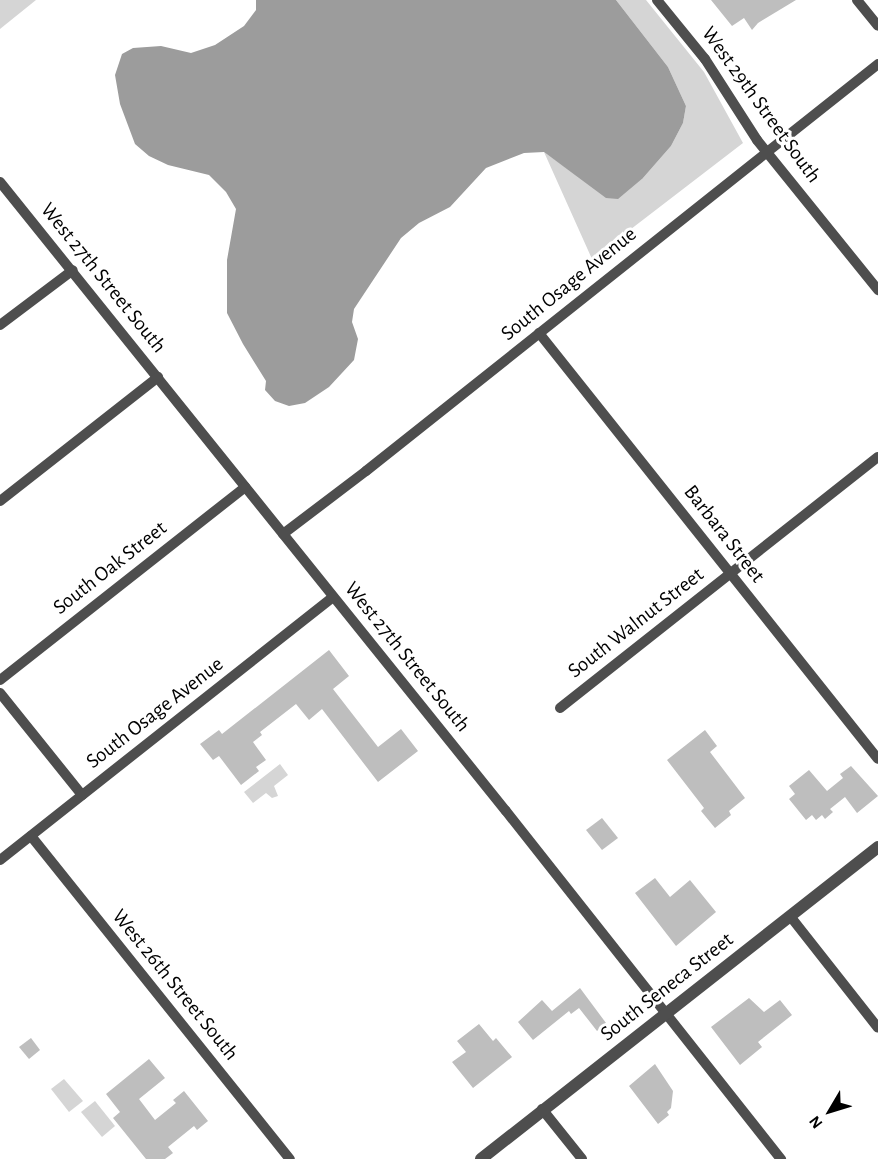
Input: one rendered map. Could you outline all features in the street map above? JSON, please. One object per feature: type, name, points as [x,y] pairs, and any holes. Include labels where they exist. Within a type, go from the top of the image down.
[{"type":"street","name":"West 29th Street South","points":[[657,0],[705,59],[766,152],[878,290]]},
{"type":"street","points":[[857,0],[878,26]]},
{"type":"street","name":"South Osage Avenue","points":[[283,534],[366,471],[878,64]]},
{"type":"street","name":"West 27th Street South","points":[[0,182],[73,270],[781,1159]]},
{"type":"street","points":[[0,325],[73,270]]},
{"type":"street","name":"Barbara Street","points":[[539,333],[878,759]]},
{"type":"street","points":[[0,501],[158,377]]},
{"type":"street","name":"South Walnut Street","points":[[560,708],[878,457]]},
{"type":"street","name":"South Oak Street","points":[[0,680],[245,487]]},
{"type":"street","name":"South Osage Avenue","points":[[0,860],[333,597]]},
{"type":"street","points":[[0,693],[82,795]]},
{"type":"street","name":"West 26th Street South","points":[[30,836],[290,1159]]},
{"type":"street","name":"South Seneca Street","points":[[481,1159],[665,1012],[878,847]]},
{"type":"street","points":[[790,916],[878,1028]]},
{"type":"street","points":[[542,1109],[582,1159]]},
{"type":"shaded area","points":[[0,0],[36,0],[0,29]]},
{"type":"shaded area","points":[[256,0],[616,0],[668,67],[686,106],[683,123],[671,146],[643,178],[618,199],[606,198],[544,152],[524,153],[486,168],[450,207],[419,223],[401,238],[354,309],[352,322],[358,339],[354,360],[329,387],[305,403],[289,406],[275,401],[265,390],[266,381],[227,313],[227,260],[236,209],[226,192],[209,175],[168,165],[149,156],[135,144],[120,104],[115,75],[122,54],[133,48],[161,46],[191,53],[215,45],[244,26],[256,10]]},
{"type":"shaded area","points":[[616,0],[646,0],[704,72],[743,143],[592,259],[544,152],[575,174],[643,178],[671,146],[683,123],[686,106],[668,67]]},
{"type":"shaded area","points":[[280,764],[288,775],[274,786],[278,796],[272,798],[266,793],[253,803],[244,792]]},
{"type":"shaded area","points":[[64,1079],[83,1101],[69,1112],[51,1089]]},
{"type":"shaded area","points":[[95,1101],[115,1126],[102,1137],[81,1112]]},
{"type":"building","points":[[711,0],[796,0],[758,23],[752,30],[744,18],[732,26]]},
{"type":"building","points":[[329,650],[349,676],[333,689],[378,747],[401,729],[418,751],[378,782],[322,709],[309,720],[296,704],[260,732],[262,735],[253,742],[266,760],[256,767],[259,771],[241,785],[219,756],[213,760],[200,744],[219,730],[222,734]]},
{"type":"building","points":[[705,730],[717,746],[710,752],[745,798],[729,811],[731,815],[715,828],[701,811],[704,808],[667,760]]},
{"type":"building","points":[[851,766],[878,796],[857,813],[845,797],[830,809],[833,812],[825,819],[822,815],[816,820],[812,815],[806,820],[789,799],[795,794],[789,786],[809,770],[827,791],[843,778],[840,774]]},
{"type":"building","points":[[602,818],[618,838],[602,850],[586,830]]},
{"type":"building","points":[[655,878],[670,897],[690,880],[716,912],[676,946],[635,893]]},
{"type":"building","points":[[580,988],[606,1023],[597,1031],[579,1008],[571,1014],[569,1011],[533,1040],[518,1022],[542,1000],[552,1011]]},
{"type":"building","points":[[749,998],[764,1012],[780,1000],[792,1015],[758,1042],[762,1047],[740,1065],[711,1027]]},
{"type":"building","points":[[479,1024],[493,1041],[496,1038],[512,1057],[473,1088],[452,1062],[466,1052],[457,1041]]},
{"type":"building","points":[[31,1038],[40,1050],[29,1059],[19,1047]]},
{"type":"building","points":[[149,1059],[165,1078],[139,1099],[155,1120],[176,1103],[173,1100],[184,1091],[208,1121],[197,1130],[194,1126],[168,1147],[173,1153],[165,1159],[146,1159],[113,1118],[120,1112],[106,1094]]},
{"type":"building","points":[[655,1064],[673,1091],[671,1108],[667,1112],[669,1115],[658,1124],[629,1086]]}]
